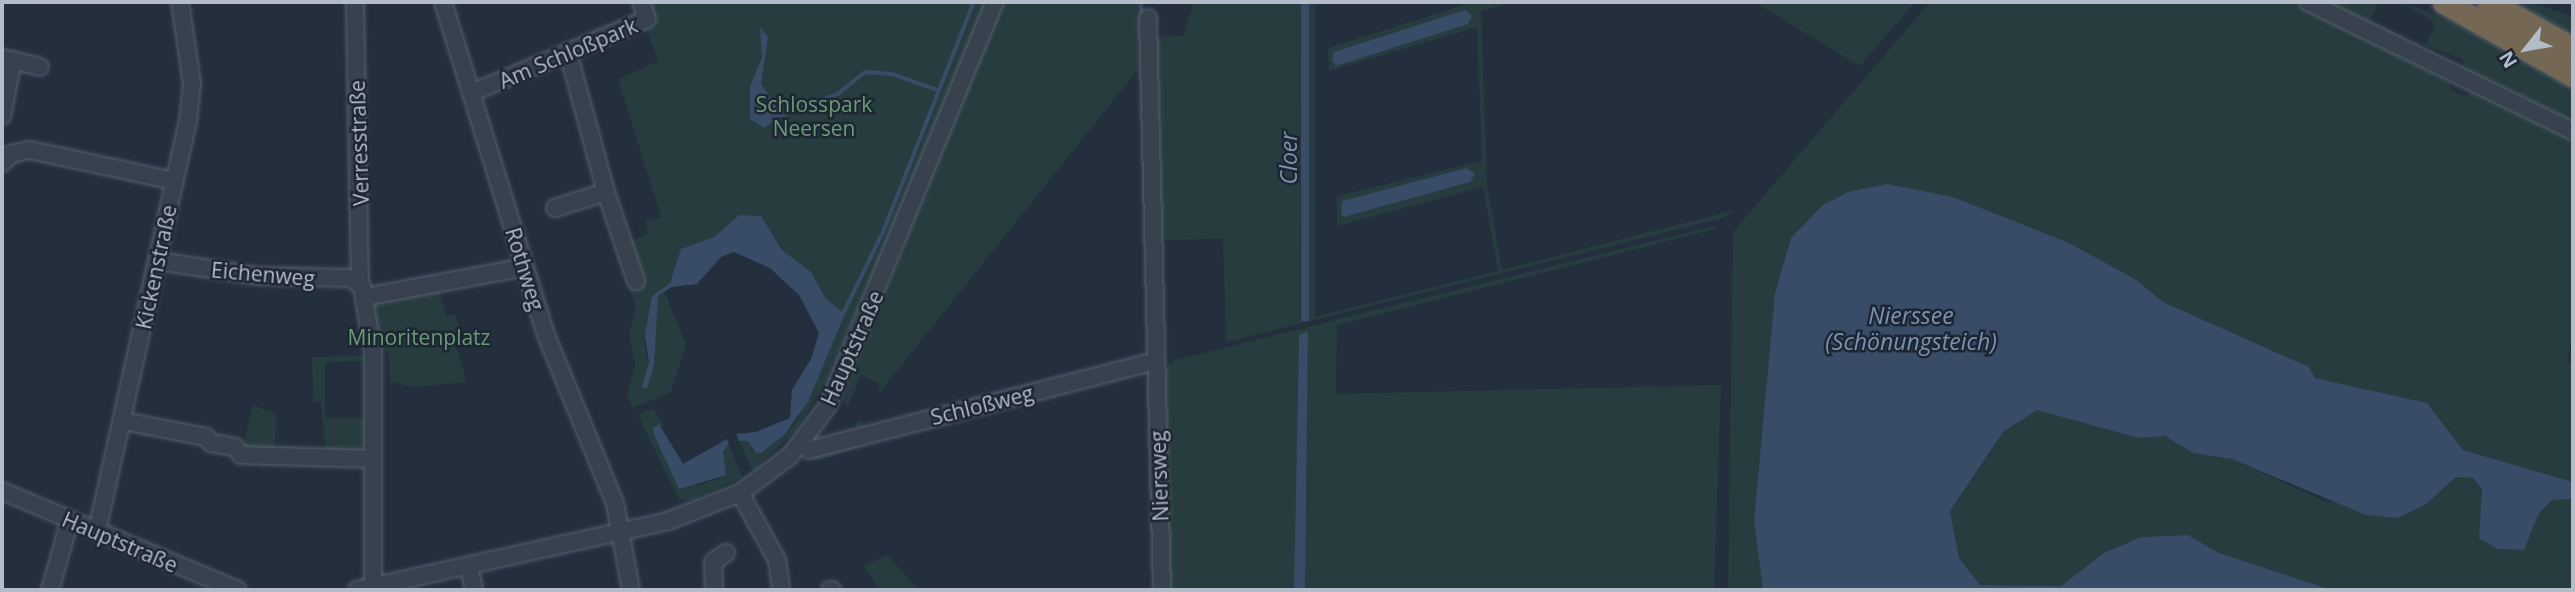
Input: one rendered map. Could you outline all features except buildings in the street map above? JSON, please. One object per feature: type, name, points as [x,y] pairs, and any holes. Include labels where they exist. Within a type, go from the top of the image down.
[{"type":"highway","points":[[2444,2],[2573,75]]},
{"type":"highway","points":[[2489,2],[2573,49]]},
{"type":"street","name":"Kickenstraße","points":[[97,531],[192,96],[180,2]]},
{"type":"street","name":"Verresstraße","points":[[355,2],[363,291]]},
{"type":"street","name":"Rothweg","points":[[443,2],[556,362],[612,496],[631,590]]},
{"type":"street","name":"Am Schloßpark","points":[[471,93],[647,19],[641,2]]},
{"type":"street","name":"Hauptstraße","points":[[365,589],[668,521],[740,493],[790,456],[827,407],[995,2]]},
{"type":"street","points":[[2308,2],[2573,131]]},
{"type":"street","name":"Niersweg","points":[[1148,18],[1162,590]]},
{"type":"street","points":[[568,52],[606,192],[636,281]]},
{"type":"street","points":[[2,116],[8,59],[40,66]]},
{"type":"street","points":[[5,153],[30,150],[174,181]]},
{"type":"street","points":[[555,208],[606,192]]},
{"type":"street","name":"Eichenweg","points":[[157,261],[246,275],[349,278],[363,291],[525,267]]},
{"type":"street","points":[[363,291],[373,352],[373,458],[365,589]]},
{"type":"street","name":"Schloßweg","points":[[809,450],[1156,361]]},
{"type":"street","points":[[123,421],[206,437],[211,443],[235,447],[241,455],[373,458]]},
{"type":"street","name":"Hauptstraße","points":[[2,491],[238,590]]},
{"type":"street","points":[[740,493],[777,560],[781,590]]},
{"type":"street","points":[[50,590],[70,520]]},
{"type":"street","points":[[714,590],[713,562],[726,553]]},
{"type":"street","points":[[469,566],[474,590]]},
{"type":"green space","name":"Schlosspark Neersen","points":[[647,2],[986,2],[879,270],[868,284],[825,382],[797,429],[753,471],[739,441],[749,441],[752,449],[784,435],[794,424],[808,402],[845,314],[826,299],[811,272],[782,250],[761,216],[738,215],[714,237],[682,249],[670,283],[652,296],[645,343],[650,380],[657,296],[664,291],[686,345],[670,393],[632,408],[627,394],[635,365],[629,334],[636,306],[629,288],[641,283],[629,243],[648,233],[646,221],[661,217],[618,79],[659,61],[645,27]]},
{"type":"green space","points":[[1001,2],[1144,2],[1153,358],[866,431],[858,430],[855,424],[859,419],[867,430],[1147,359],[1140,67],[880,392],[878,383],[861,375],[848,406],[842,402]]},
{"type":"green space","points":[[1194,2],[1301,2],[1300,321],[1308,318],[1309,2],[1315,2],[1315,317],[1498,271],[1483,187],[1337,226],[1337,196],[1482,161],[1477,27],[1329,71],[1328,48],[1473,2],[1514,2],[1481,11],[1487,183],[1502,270],[1735,210],[1726,217],[1226,342],[1223,239],[1158,240],[1153,37],[1183,36]],"holes":[[[1471,168],[1470,182],[1344,217],[1341,214],[1342,201]]]},
{"type":"green space","points":[[1754,2],[1915,2],[1860,66]]},
{"type":"green space","points":[[1930,2],[2298,2],[2437,71],[2449,82],[2452,91],[2462,96],[2479,91],[2573,136],[2573,333],[2567,361],[2573,363],[2573,482],[2463,450],[2427,403],[2315,378],[2309,367],[2163,302],[2135,279],[2069,243],[1953,197],[1791,238],[1775,293],[1754,519],[1763,590],[1728,590],[1733,232]]},
{"type":"green space","points":[[2320,2],[2379,2],[2370,19],[2401,36],[2390,37]]},
{"type":"green space","points":[[2400,2],[2467,26],[2573,84],[2573,124],[2461,69],[2464,60],[2425,45],[2435,27],[2430,19]]},
{"type":"green space","points":[[2512,2],[2532,2],[2573,17],[2573,35]]},
{"type":"green space","points":[[1714,226],[1719,228],[1337,325],[1336,394],[1721,385],[1714,590],[1305,590],[1308,332],[1299,335],[1294,590],[1166,590],[1161,374],[1175,360]]},
{"type":"green space","name":"Minoritenplatz","points":[[438,288],[447,316],[455,314],[463,340],[455,343],[467,382],[414,387],[390,382],[389,355],[379,344],[371,304]]},
{"type":"green space","points":[[364,356],[365,361],[325,362],[325,418],[366,418],[366,443],[359,452],[326,453],[321,402],[313,402],[312,357]]},
{"type":"green space","points":[[1138,369],[1153,371],[1159,590],[1153,590],[1147,372],[888,437],[814,462],[818,451]]},
{"type":"green space","points":[[252,405],[276,413],[275,456],[250,453],[244,445]]},
{"type":"green space","points":[[653,408],[664,426],[654,426],[655,437],[698,486],[726,475],[723,452],[729,444],[742,477],[693,500],[679,500],[638,415]]},
{"type":"green space","points":[[2037,410],[2138,438],[2165,436],[2193,453],[2232,459],[2326,502],[2425,505],[2456,477],[2473,478],[2482,489],[2479,538],[2524,550],[2539,513],[2552,500],[2573,499],[2573,590],[2332,590],[2219,553],[2188,535],[2141,537],[2104,553],[2061,586],[1980,585],[1959,558],[1950,511],[2003,432]]},
{"type":"green space","points":[[887,555],[919,590],[879,590],[864,566]]},
{"type":"water","points":[[1301,2],[1309,2],[1309,321],[1301,321]]},
{"type":"water","points":[[1465,10],[1472,16],[1468,24],[1336,66],[1332,60],[1334,52]]},
{"type":"water","points":[[760,27],[768,37],[761,84],[783,115],[764,128],[750,119],[750,86],[762,58]]},
{"type":"water","points":[[1467,168],[1475,174],[1470,182],[1344,217],[1341,214],[1342,201]]},
{"type":"water","name":"Nierssee (Schönungsteich)","points":[[1887,184],[1953,197],[2069,243],[2135,279],[2163,302],[2309,367],[2315,378],[2427,403],[2463,450],[2573,482],[2573,499],[2552,500],[2539,513],[2524,550],[2498,549],[2479,538],[2482,489],[2473,478],[2456,477],[2425,505],[2397,518],[2366,515],[2232,459],[2193,453],[2165,436],[2138,438],[2037,410],[2003,432],[1950,511],[1959,558],[1980,585],[2061,586],[2104,553],[2141,537],[2188,535],[2219,553],[2332,590],[1763,590],[1754,520],[1775,293],[1791,238],[1823,205],[1848,192]]},
{"type":"water","points":[[739,215],[761,216],[782,250],[811,272],[826,299],[845,314],[808,402],[784,435],[761,453],[756,453],[748,441],[739,441],[736,434],[756,432],[790,418],[792,390],[811,359],[819,333],[799,295],[770,268],[734,252],[721,257],[697,284],[672,287],[658,296],[654,365],[647,388],[642,388],[649,362],[645,335],[652,296],[670,283],[681,249],[714,237]]},
{"type":"water","points":[[1308,332],[1305,590],[1294,590],[1299,334]]},
{"type":"water","points":[[659,424],[683,464],[727,439],[729,444],[723,452],[726,475],[679,489],[655,437],[653,428]]},
{"type":"waterway","points":[[844,312],[884,230],[974,2]]},
{"type":"waterway","points":[[1141,2],[1142,17]]},
{"type":"waterway","points":[[783,115],[838,94],[865,72],[892,74],[938,90]]},
{"type":"water label","name":"Cloer","points":[[1288,158]]}]
